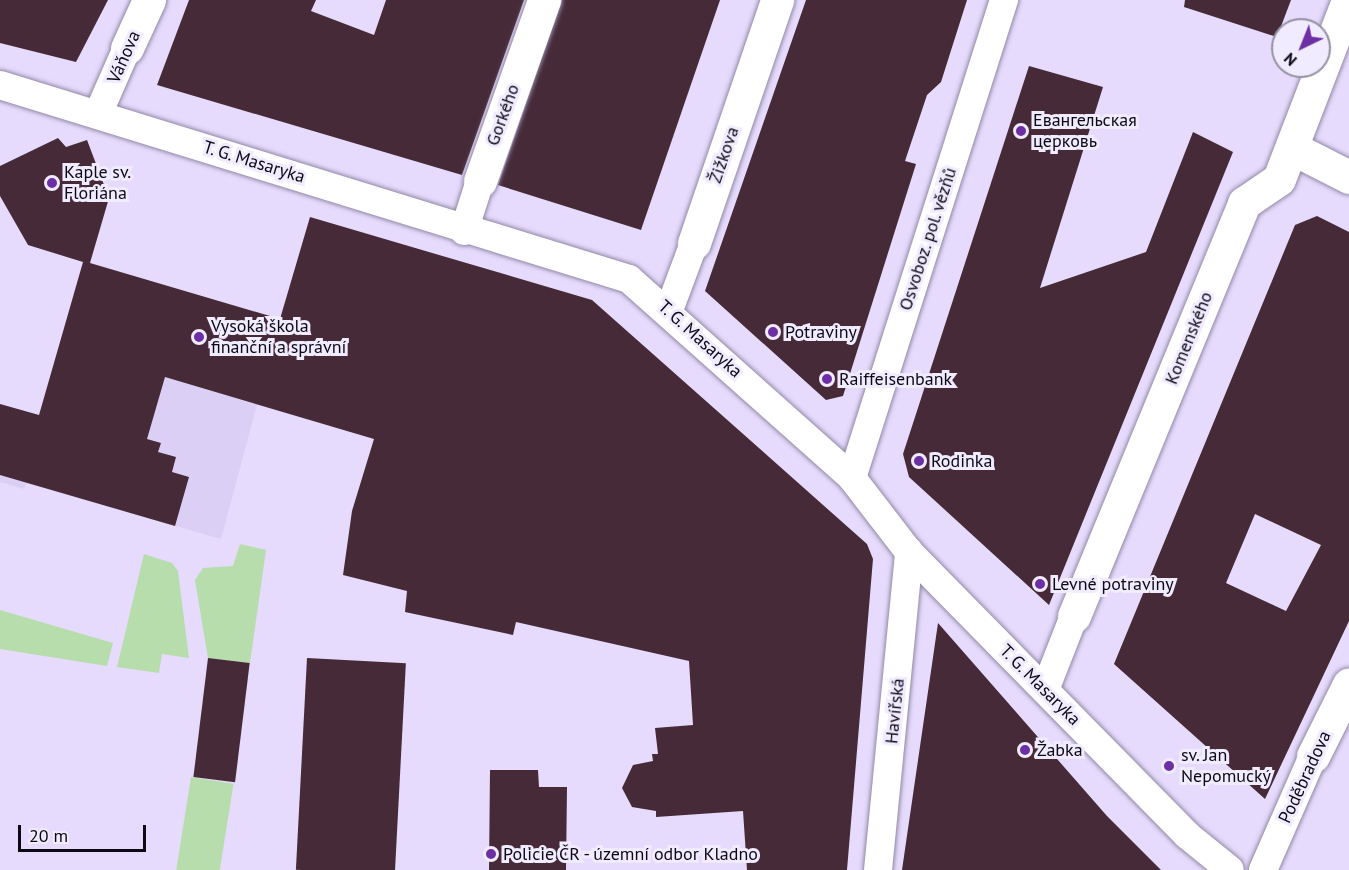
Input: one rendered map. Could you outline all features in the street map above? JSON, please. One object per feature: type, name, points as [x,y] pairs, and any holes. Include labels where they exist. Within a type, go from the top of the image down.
[{"type":"street","name":"Váňova","points":[[98,114],[149,0]]},
{"type":"street","name":"Gorkého","points":[[464,231],[544,0]]},
{"type":"street","name":"Žižkova","points":[[669,310],[777,0]]},
{"type":"street","name":"Osvoboz. pol. vězňů","points":[[852,478],[1004,0]]},
{"type":"street","name":"Komenského","points":[[1045,690],[1244,203],[1279,179],[1348,0]]},
{"type":"street","name":"T. G. Masaryka","points":[[0,85],[464,231],[629,279],[669,310],[852,478],[909,552],[1187,835],[1230,870]]},
{"type":"street","points":[[1292,148],[1349,177]]},
{"type":"street","name":"Havířská","points":[[878,870],[909,552]]},
{"type":"street","name":"Poděbradova","points":[[1263,870],[1313,756],[1349,684]]},
{"type":"shaded area","points":[[280,319],[221,539],[26,483],[24,489],[0,482],[0,404],[39,415]]},
{"type":"green space","points":[[240,544],[266,550],[250,663],[208,658],[195,580],[203,568],[233,566]]},
{"type":"green space","points":[[144,554],[172,563],[178,571],[189,658],[162,654],[159,673],[117,667]]},
{"type":"green space","points":[[0,610],[113,643],[107,666],[0,649]]},
{"type":"green space","points":[[191,777],[233,784],[220,870],[176,870]]},
{"type":"building","points":[[0,0],[108,0],[76,62],[0,43]]},
{"type":"building","points":[[189,0],[316,0],[311,11],[374,35],[386,0],[524,0],[462,175],[157,85]]},
{"type":"building","points":[[562,0],[720,0],[641,230],[498,185]]},
{"type":"building","points":[[806,0],[967,0],[941,82],[927,95],[905,161],[916,164],[843,396],[826,400],[705,291]]},
{"type":"building","points":[[1185,0],[1291,0],[1284,18],[1271,18],[1271,35],[1184,7]]},
{"type":"building","points":[[1029,66],[1103,87],[1040,288],[1146,252],[1193,132],[1233,152],[1049,605],[909,477],[903,454]]},
{"type":"building","points":[[58,138],[66,147],[87,140],[109,198],[90,263],[280,319],[310,217],[592,300],[867,544],[873,559],[847,870],[747,870],[743,811],[656,817],[656,811],[632,807],[622,788],[633,765],[653,761],[652,754],[658,754],[655,728],[693,725],[689,661],[516,622],[513,635],[405,612],[407,591],[343,575],[352,511],[374,439],[165,377],[147,439],[161,443],[158,452],[176,457],[172,472],[189,477],[175,526],[0,475],[0,404],[39,415],[83,262],[28,245],[0,196],[0,166]]},
{"type":"building","points":[[1317,216],[1349,232],[1349,621],[1265,799],[1114,664],[1295,225]],"holes":[[[1255,514],[1321,545],[1286,611],[1226,583]]]},
{"type":"building","points":[[938,623],[1107,816],[1161,870],[902,870]]},
{"type":"building","points":[[208,658],[250,663],[235,782],[193,777]]},
{"type":"building","points":[[307,658],[406,663],[395,870],[296,870]]},
{"type":"building","points":[[490,770],[538,770],[539,787],[567,787],[566,870],[489,870]]},
{"type":"place","name":"Евангельская церковь","points":[[1021,131]]},
{"type":"place","name":"Kaple sv. Floriána","points":[[52,183]]},
{"type":"place","name":"Potraviny","points":[[773,332]]},
{"type":"place","name":"Vysoká škola finanční a správní","points":[[199,337]]},
{"type":"place","name":"Raiffeisenbank","points":[[827,379]]},
{"type":"place","name":"Rodinka","points":[[919,461]]},
{"type":"place","name":"Levné potraviny","points":[[1040,584]]},
{"type":"place","name":"Žabka","points":[[1025,750]]},
{"type":"place","name":"sv. Jan Nepomucký","points":[[1169,766]]},
{"type":"place","name":"Policie ČR - územní odbor Kladno","points":[[491,854]]}]
